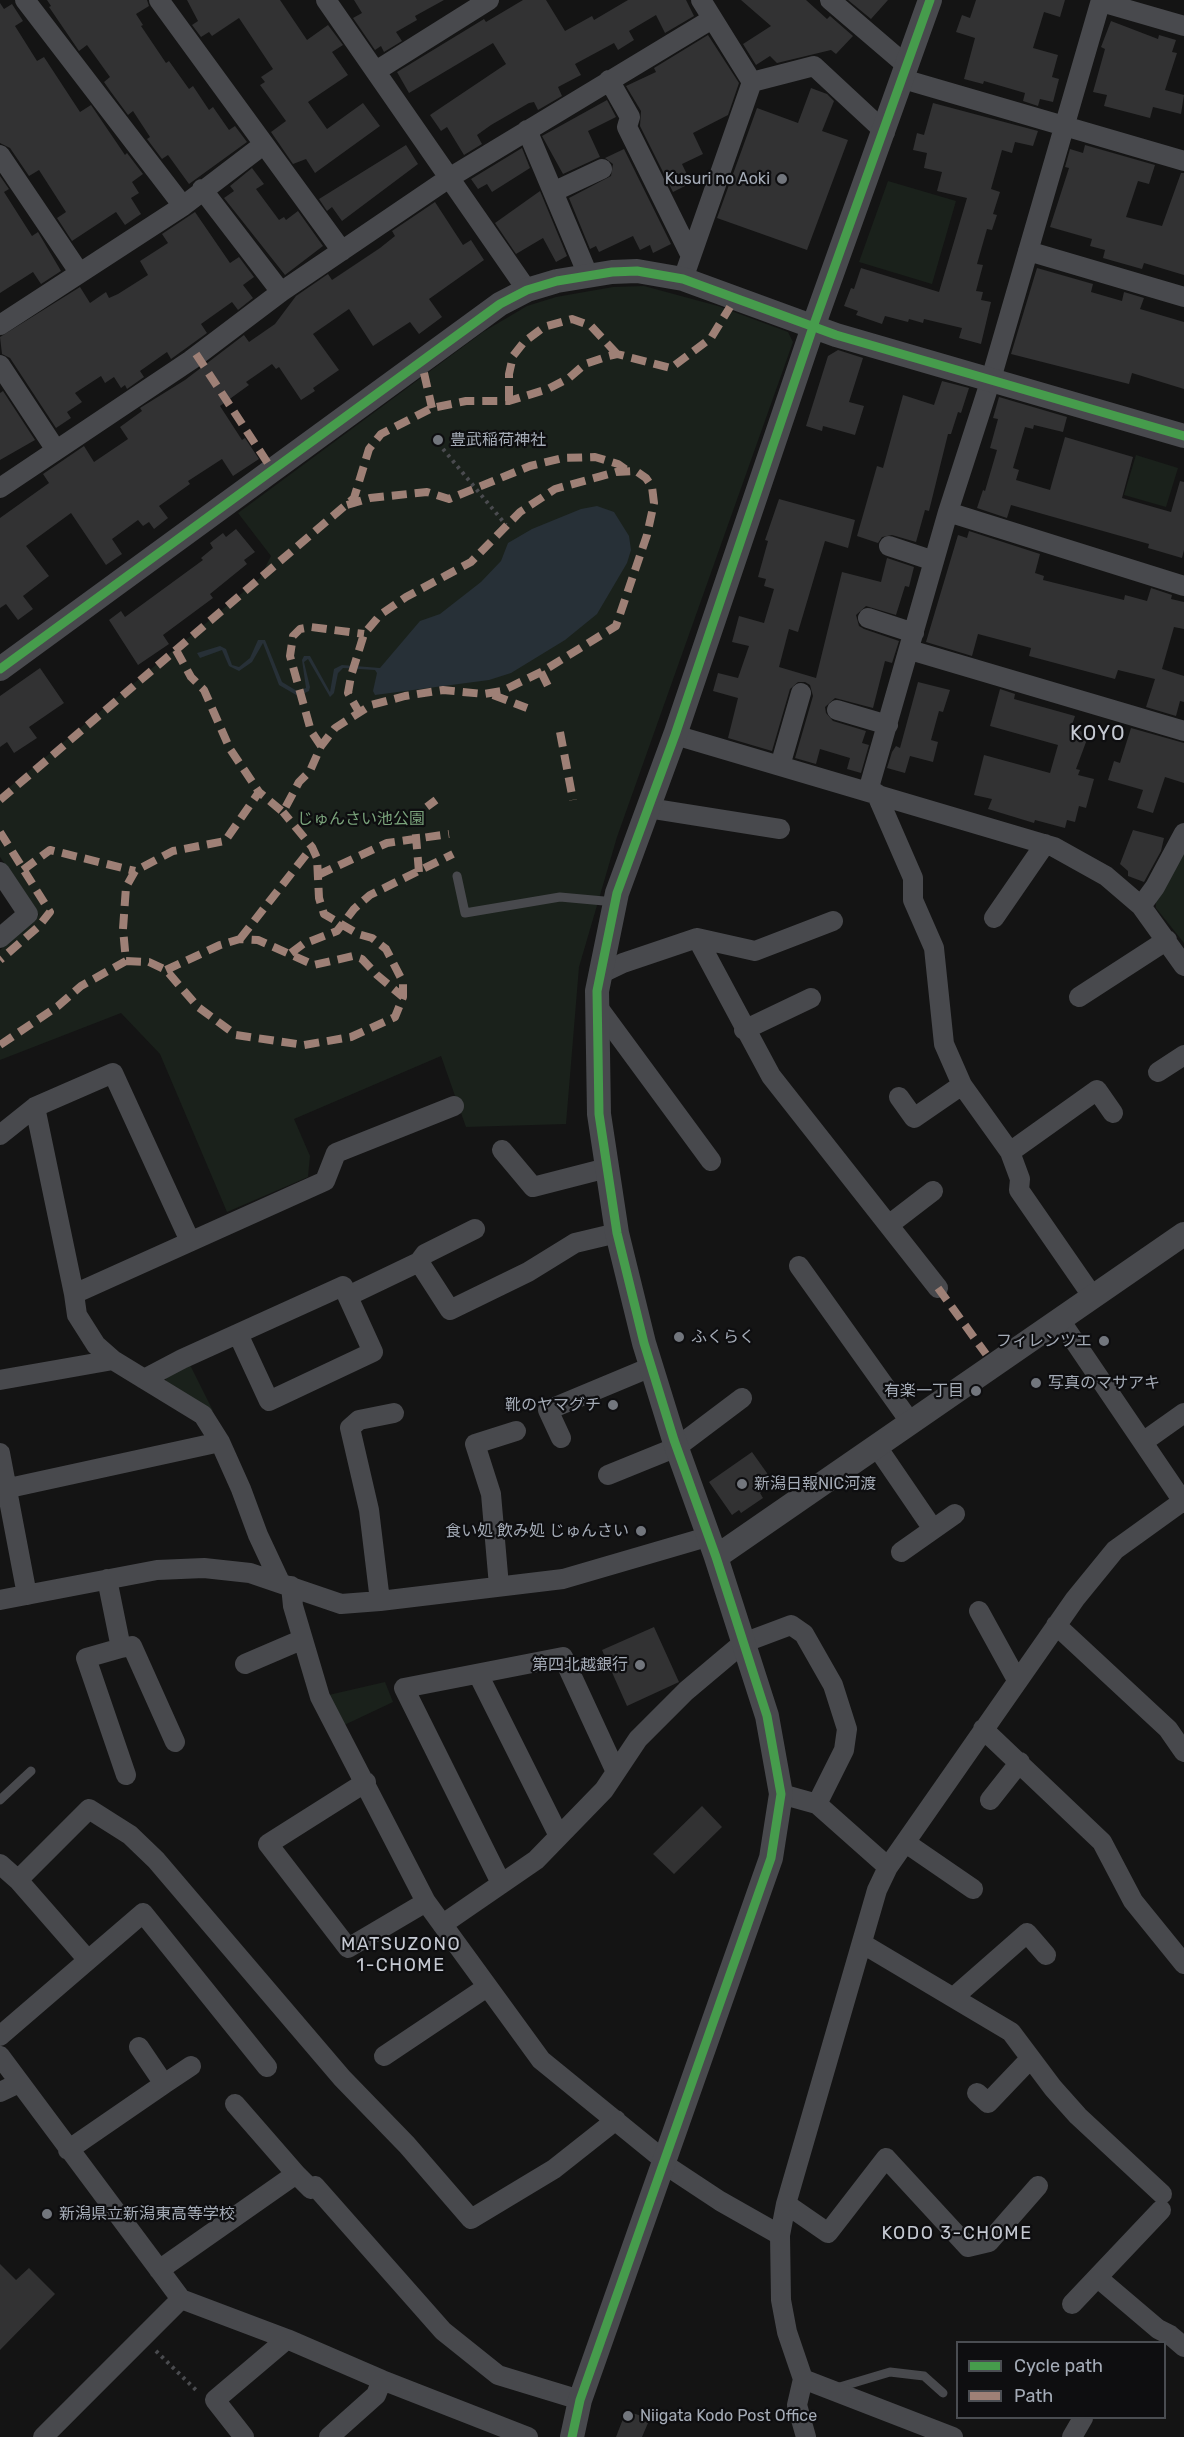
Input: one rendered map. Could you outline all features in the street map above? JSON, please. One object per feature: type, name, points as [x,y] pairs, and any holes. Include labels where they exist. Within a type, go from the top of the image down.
[{"type":"street","points":[[25,0],[183,206]]},
{"type":"street","points":[[159,0],[342,251]]},
{"type":"street","points":[[326,0],[526,290]]},
{"type":"street","points":[[376,71],[489,0]]},
{"type":"street","points":[[701,0],[752,82]]},
{"type":"street","points":[[831,0],[905,72],[1065,125],[1184,161]]},
{"type":"street","points":[[572,2437],[580,2400],[771,1858],[781,1794],[767,1716],[651,1367],[617,1233],[599,1114],[597,1006],[600,974],[615,902],[675,735],[813,327],[885,132],[930,0]]},
{"type":"street","points":[[1093,1297],[1018,1190],[1020,1179],[1010,1152],[962,1085],[944,1044],[934,948],[913,900],[912,878],[872,792],[888,725],[948,512],[990,379],[1101,1],[1184,26]]},
{"type":"street","points":[[0,489],[191,360],[280,292],[449,178],[712,19]]},
{"type":"street","points":[[752,82],[814,66],[885,132]]},
{"type":"street","points":[[609,80],[630,117],[627,127],[690,254]]},
{"type":"street","points":[[683,279],[752,82]]},
{"type":"street","points":[[527,130],[588,275]]},
{"type":"street","points":[[0,325],[183,206],[202,189],[263,145]]},
{"type":"street","points":[[0,154],[79,272]]},
{"type":"street","points":[[553,192],[602,169]]},
{"type":"street","points":[[202,189],[280,292]]},
{"type":"street","points":[[1028,251],[1184,297]]},
{"type":"street","points":[[0,669],[500,304],[526,290],[588,275],[637,271],[683,279],[813,327],[1184,436]]},
{"type":"street","points":[[0,365],[56,450]]},
{"type":"street","points":[[948,512],[1184,586]]},
{"type":"street","points":[[889,546],[934,561]]},
{"type":"street","points":[[867,618],[912,641],[1184,731]]},
{"type":"street","points":[[780,766],[801,693]]},
{"type":"street","points":[[837,711],[888,725]]},
{"type":"street","points":[[675,735],[1045,844],[1106,876],[1142,906],[1184,966]]},
{"type":"street","points":[[648,808],[780,829]]},
{"type":"street","points":[[1142,906],[1184,833]]},
{"type":"street","points":[[994,918],[1045,844]]},
{"type":"street","points":[[0,872],[28,914],[0,938]]},
{"type":"street","points":[[600,974],[623,963],[697,938],[755,951],[833,921]]},
{"type":"street","points":[[697,938],[744,1030],[771,1076],[890,1224],[938,1288]]},
{"type":"street","points":[[1079,996],[1167,940]]},
{"type":"street","points":[[744,1030],[812,998]]},
{"type":"street","points":[[597,1006],[711,1161]]},
{"type":"street","points":[[1158,1072],[1184,1055]]},
{"type":"street","points":[[0,1135],[35,1107],[113,1073],[190,1241]]},
{"type":"street","points":[[899,1097],[914,1118],[962,1085]]},
{"type":"street","points":[[1010,1152],[1097,1090],[1113,1113]]},
{"type":"street","points":[[74,1294],[325,1181],[336,1153],[454,1106]]},
{"type":"street","points":[[35,1107],[77,1315],[96,1345],[112,1360],[203,1415],[220,1442],[286,1584],[320,1697],[366,1782],[426,1902],[541,2060],[665,2163],[720,2201],[780,2235]]},
{"type":"street","points":[[502,1150],[533,1187],[607,1168]]},
{"type":"street","points":[[890,1224],[933,1191]]},
{"type":"street","points":[[348,1296],[419,1263],[425,1254],[475,1229]]},
{"type":"street","points":[[419,1263],[450,1310],[528,1272],[575,1243],[617,1233]]},
{"type":"street","points":[[0,1600],[157,1570],[204,1568],[250,1573],[341,1604],[563,1579],[711,1547],[877,1447],[1184,1234]]},
{"type":"street","points":[[799,1266],[911,1423]]},
{"type":"street","points":[[144,1378],[238,1334],[343,1286],[373,1352],[269,1401],[238,1334]]},
{"type":"street","points":[[806,2437],[797,2405],[803,2379],[787,2332],[782,2300],[780,2235],[786,2204],[864,1944],[877,1890],[888,1867],[937,1794],[1056,1625],[1115,1550],[1183,1502],[1060,1320]]},
{"type":"street","points":[[0,1380],[112,1360]]},
{"type":"street","points":[[561,1438],[549,1410],[651,1367]]},
{"type":"street","points":[[608,1475],[677,1447],[742,1398]]},
{"type":"street","points":[[380,1600],[369,1510],[350,1428],[359,1420],[394,1413]]},
{"type":"street","points":[[1143,1442],[1184,1413]]},
{"type":"street","points":[[499,1586],[491,1494],[475,1444],[516,1431]]},
{"type":"street","points":[[4,1490],[220,1442]]},
{"type":"street","points":[[877,1447],[933,1529]]},
{"type":"street","points":[[0,1453],[4,1490],[27,1594]]},
{"type":"street","points":[[901,1552],[955,1514]]},
{"type":"street","points":[[107,1579],[122,1648]]},
{"type":"street","points":[[979,1611],[1017,1680]]},
{"type":"street","points":[[443,1924],[536,1860],[604,1790],[638,1739],[686,1691],[743,1643],[791,1625],[804,1634],[833,1685],[847,1729],[844,1750],[817,1804]]},
{"type":"street","points":[[1056,1625],[1168,1729],[1184,1752]]},
{"type":"street","points":[[245,1664],[301,1640]]},
{"type":"street","points":[[126,1775],[86,1658],[132,1646],[175,1742]]},
{"type":"street","points":[[501,1883],[404,1688],[563,1657],[616,1772]]},
{"type":"street","points":[[478,1674],[559,1836]]},
{"type":"street","points":[[983,1729],[1102,1842],[1133,1901],[1184,1964]]},
{"type":"street","points":[[990,1800],[1020,1762]]},
{"type":"street","points":[[366,1782],[268,1844],[348,1948],[426,1902]]},
{"type":"street","points":[[781,1794],[817,1804],[888,1867]]},
{"type":"street","points":[[18,1880],[89,1809],[129,1835],[156,1860],[342,2078],[399,2137],[471,2219],[554,2169],[616,2120]]},
{"type":"street","points":[[906,1843],[973,1889]]},
{"type":"street","points":[[0,1864],[18,1880],[88,1960]]},
{"type":"street","points":[[0,2036],[143,1913],[267,2067]]},
{"type":"street","points":[[954,1997],[1027,1933],[1046,1955]]},
{"type":"street","points":[[864,1944],[1011,2032],[1030,2059],[1078,2115],[1162,2202],[1098,2278],[1072,2304]]},
{"type":"street","points":[[384,2056],[487,1987]]},
{"type":"street","points":[[139,2047],[164,2084]]},
{"type":"street","points":[[0,2056],[181,2300],[287,2339],[382,2380],[528,2437]]},
{"type":"street","points":[[977,2093],[988,2103],[1030,2059]]},
{"type":"street","points":[[68,2150],[191,2066]]},
{"type":"street","points":[[0,2092],[19,2083]]},
{"type":"street","points":[[235,2104],[311,2190],[315,2186],[443,2331],[498,2375],[580,2400]]},
{"type":"street","points":[[786,2204],[828,2233],[886,2158],[968,2247],[989,2242],[1038,2186]]},
{"type":"street","points":[[159,2270],[296,2174]]},
{"type":"street","points":[[1098,2278],[1158,2330],[1170,2334],[1184,2347]]},
{"type":"street","points":[[43,2437],[181,2300]]},
{"type":"street","points":[[244,2437],[215,2400],[287,2339]]},
{"type":"street","points":[[803,2379],[953,2437]]},
{"type":"street","points":[[329,2437],[376,2395],[382,2380]]},
{"type":"street","points":[[1072,2437],[1082,2419]]},
{"type":"lane","points":[[457,876],[465,913],[560,897],[615,902]]},
{"type":"lane","points":[[0,1800],[31,1771]]},
{"type":"lane","points":[[831,2389],[890,2372],[924,2376],[943,2393]]},
{"type":"path","points":[[443,449],[506,525]]},
{"type":"path","points":[[143,2338],[207,2401],[215,2400]]},
{"type":"green space","points":[[888,181],[956,201],[932,284],[859,262]]},
{"type":"green space","name":"じゅんさい池公園","points":[[644,286],[718,306],[788,332],[793,342],[617,837],[579,967],[566,1124],[466,1127],[441,1056],[294,1119],[310,1156],[308,1177],[227,1212],[160,1054],[121,1013],[0,1060],[0,950],[39,915],[0,857],[0,795],[260,578],[271,556],[238,513],[483,332],[527,306],[556,297],[613,287]]},
{"type":"green space","points":[[1136,455],[1178,468],[1166,507],[1124,495]]},
{"type":"green space","points":[[1184,853],[1184,943],[1156,908],[1156,900]]},
{"type":"green space","points":[[190,1365],[213,1411],[207,1412],[165,1387],[166,1377]]},
{"type":"green space","points":[[385,1682],[393,1702],[338,1728],[320,1697]]},
{"type":"shaded area","points":[[597,506],[614,512],[629,536],[631,550],[627,563],[597,614],[565,640],[511,673],[489,680],[375,695],[373,691],[377,673],[375,670],[343,668],[338,673],[334,693],[330,697],[308,659],[304,662],[309,691],[298,696],[279,685],[263,643],[252,662],[239,671],[229,666],[222,650],[200,658],[197,653],[220,646],[226,649],[232,665],[239,667],[250,658],[258,640],[265,640],[282,682],[297,691],[306,688],[302,660],[304,656],[310,656],[330,692],[334,669],[342,665],[380,668],[420,621],[440,614],[481,582],[501,561],[508,543],[532,529],[581,509]]},
{"type":"building","points":[[47,0],[147,0],[149,6],[136,14],[143,25],[141,26],[166,63],[169,61],[189,89],[193,86],[209,110],[213,107],[229,130],[235,126],[247,142],[189,184],[168,155],[162,159],[147,139],[150,137],[133,111],[128,115],[104,82],[110,77],[87,45],[79,51],[49,7],[51,6]]},
{"type":"building","points":[[187,0],[280,0],[307,40],[328,25],[343,45],[332,52],[348,75],[308,102],[327,129],[363,103],[380,126],[315,173],[306,159],[293,164],[271,132],[286,121],[260,85],[265,82],[261,77],[273,69],[239,18],[212,36],[209,32],[201,37],[192,25],[198,21]]},
{"type":"building","points":[[354,0],[444,0],[415,16],[417,20],[396,32],[402,41],[384,52],[381,46],[375,50],[353,18],[362,13]]},
{"type":"building","points":[[523,0],[546,0],[565,31],[592,16],[594,20],[628,0],[686,0],[694,16],[665,33],[656,15],[629,31],[634,40],[618,50],[614,43],[575,64],[581,75],[558,87],[562,96],[538,110],[534,102],[529,103],[491,125],[477,135],[482,144],[464,155],[447,127],[441,131],[430,115],[506,64],[493,43],[409,93],[397,72],[484,19],[486,22]]},
{"type":"building","points":[[741,0],[806,0],[827,19],[830,16],[853,36],[836,54],[831,50],[777,63],[770,56],[756,65],[743,44],[771,26]]},
{"type":"building","points":[[848,0],[888,0],[871,19]]},
{"type":"building","points":[[976,0],[1065,0],[1060,17],[1044,12],[1033,48],[1058,55],[1052,77],[1059,79],[1053,102],[1040,99],[1038,106],[1023,101],[1025,93],[984,81],[983,84],[964,79],[975,38],[956,32],[962,15],[970,18]]},
{"type":"building","points":[[0,3],[4,9],[12,4],[23,21],[15,26],[37,61],[44,57],[80,112],[91,105],[125,155],[127,153],[143,174],[132,182],[139,193],[131,198],[141,214],[125,225],[116,212],[72,241],[57,218],[66,212],[39,170],[29,176],[10,148],[0,143]]},
{"type":"building","points":[[1111,21],[1158,39],[1159,35],[1176,40],[1172,52],[1177,53],[1165,90],[1184,95],[1181,114],[1153,107],[1150,118],[1104,106],[1107,95],[1093,92],[1105,49],[1101,47]]},
{"type":"building","points":[[708,35],[739,83],[728,115],[693,133],[703,154],[682,164],[691,183],[673,192],[640,126],[641,111],[626,86],[656,72],[654,68]]},
{"type":"building","name":"Kusuri no Aoki","points":[[811,88],[827,94],[834,101],[822,131],[848,140],[807,250],[717,218],[757,108],[798,123]]},
{"type":"building","points":[[607,100],[616,117],[588,131],[600,157],[563,174],[542,136]]},
{"type":"building","points":[[933,103],[1038,131],[1033,146],[1015,142],[1012,153],[1002,150],[991,189],[1000,192],[993,214],[997,215],[992,230],[987,229],[977,264],[983,265],[976,291],[983,292],[981,300],[991,302],[981,344],[959,338],[962,328],[924,319],[923,323],[909,319],[908,322],[885,316],[882,324],[856,315],[858,311],[844,306],[851,288],[854,289],[861,268],[939,292],[967,198],[937,191],[942,172],[924,168],[927,153],[913,150],[917,133],[924,135]]},
{"type":"building","points":[[406,145],[418,164],[342,221],[332,207],[327,211],[319,199]]},
{"type":"building","points":[[1085,145],[1155,165],[1149,184],[1138,181],[1126,217],[1162,226],[1181,173],[1184,173],[1184,275],[1144,263],[1142,269],[1103,258],[1105,250],[1090,246],[1092,239],[1050,227],[1069,168],[1065,167],[1070,149],[1083,153]]},
{"type":"building","points":[[522,148],[530,168],[492,192],[487,184],[478,189],[471,179]]},
{"type":"building","points":[[624,149],[671,244],[653,253],[650,245],[640,250],[633,236],[599,252],[596,246],[590,249],[569,198],[611,176],[613,164],[605,158]]},
{"type":"building","points":[[252,168],[264,184],[256,189],[279,220],[284,217],[286,220],[298,211],[323,246],[285,275],[224,198],[234,191],[230,186]]},
{"type":"building","points":[[0,176],[9,189],[4,192],[32,236],[38,232],[61,271],[41,284],[33,272],[0,293]]},
{"type":"building","points":[[540,191],[567,256],[556,262],[543,238],[516,254],[495,223]]},
{"type":"building","points":[[435,202],[463,245],[471,240],[484,260],[429,299],[442,317],[419,334],[410,322],[373,346],[349,309],[313,334],[339,370],[313,388],[315,391],[301,400],[279,367],[276,369],[272,364],[246,382],[249,385],[220,406],[242,440],[245,438],[259,459],[233,476],[222,459],[188,481],[190,484],[159,506],[168,518],[154,529],[149,522],[143,526],[138,520],[112,539],[122,554],[106,565],[71,513],[26,546],[49,576],[23,596],[33,609],[18,620],[6,604],[0,608],[0,518],[49,483],[43,474],[84,446],[94,462],[128,439],[120,427],[142,411],[140,408],[185,380],[244,335],[249,342],[275,324],[296,296],[328,274],[332,280],[380,248],[395,236],[392,231]]},
{"type":"building","points":[[195,212],[230,263],[239,257],[254,277],[243,285],[253,298],[238,310],[232,302],[201,324],[207,333],[171,359],[167,352],[140,371],[144,377],[127,389],[125,385],[121,388],[114,377],[105,383],[101,376],[75,393],[82,402],[67,412],[71,418],[56,428],[10,358],[2,354],[0,337],[80,287],[90,303],[106,292],[109,298],[118,294],[148,275],[140,261],[168,243],[162,234]]},
{"type":"building","points":[[1037,268],[1093,284],[1091,292],[1122,301],[1124,292],[1144,298],[1140,309],[1184,322],[1184,389],[1132,373],[1129,384],[1011,354]]},
{"type":"building","points":[[838,350],[863,358],[849,402],[864,406],[855,435],[823,426],[822,431],[806,426],[828,356]]},
{"type":"building","points":[[942,381],[969,388],[961,413],[958,412],[951,434],[948,434],[929,511],[925,510],[916,542],[892,535],[882,537],[878,543],[857,536],[877,466],[883,468],[903,395],[934,405]]},
{"type":"building","points":[[3,391],[35,440],[0,460],[0,393]]},
{"type":"building","points":[[999,397],[1067,417],[1063,432],[1034,425],[1033,429],[1025,427],[1013,468],[1019,470],[1016,480],[1050,490],[1065,437],[1133,457],[1122,498],[1171,512],[1180,481],[1184,482],[1182,558],[1148,548],[1149,544],[1011,505],[1007,518],[977,508],[983,490],[985,491],[997,450],[990,448],[998,419],[993,418]]},
{"type":"building","points":[[779,499],[855,520],[848,548],[825,541],[798,632],[789,629],[779,667],[816,678],[842,572],[881,582],[887,558],[914,567],[909,587],[905,586],[896,615],[866,606],[856,615],[859,626],[899,641],[892,663],[885,661],[873,708],[835,698],[825,707],[826,713],[833,721],[866,731],[862,743],[869,745],[861,773],[847,769],[850,758],[820,749],[816,764],[795,758],[813,696],[810,685],[805,682],[798,682],[790,689],[772,751],[728,738],[738,698],[713,691],[718,673],[738,678],[749,646],[732,642],[739,616],[764,623],[774,589],[764,586],[766,579],[758,577],[768,541],[765,540]]},
{"type":"building","points":[[236,529],[255,552],[244,560],[247,564],[210,594],[213,598],[163,635],[169,644],[138,665],[109,620],[121,611],[125,617],[203,560],[201,558],[213,548],[210,543],[223,533],[226,537]]},
{"type":"building","points":[[969,531],[1040,554],[1035,573],[1044,576],[1043,580],[1124,600],[1125,595],[1147,601],[1151,588],[1172,595],[1171,599],[1184,602],[1184,629],[1174,627],[1162,669],[1184,676],[1184,702],[1180,701],[1176,716],[1146,707],[1155,679],[1118,670],[1115,679],[1029,656],[1031,648],[978,634],[972,656],[926,642],[958,535],[967,538]]},
{"type":"building","points":[[40,668],[64,703],[29,727],[37,738],[14,753],[7,742],[0,747],[0,696]]},
{"type":"building","points":[[918,682],[950,690],[943,712],[939,711],[931,740],[938,742],[933,762],[910,756],[905,773],[887,768],[892,752],[896,746],[900,748]]},
{"type":"building","points":[[1000,689],[1015,694],[1014,699],[1075,716],[1071,728],[1089,734],[1076,769],[1080,770],[1078,775],[1094,779],[1086,808],[1079,806],[1075,822],[1067,820],[1065,828],[1035,820],[1034,823],[988,809],[992,799],[974,795],[984,755],[1050,773],[1058,745],[990,726]]},
{"type":"building","points":[[1131,728],[1184,743],[1184,783],[1165,777],[1153,813],[1137,808],[1143,790],[1108,780],[1114,761],[1120,763]]},
{"type":"building","points":[[1133,830],[1164,838],[1161,851],[1144,882],[1128,876],[1128,871],[1120,864]]},
{"type":"building","points":[[752,1452],[774,1483],[760,1493],[763,1498],[741,1513],[739,1510],[732,1515],[709,1482]]},
{"type":"building","points":[[654,1627],[679,1682],[627,1706],[602,1650]]},
{"type":"building","points":[[702,1806],[722,1827],[674,1874],[653,1854]]},
{"type":"building","points":[[0,2264],[16,2280],[29,2268],[55,2294],[0,2350]]},
{"type":"building","points":[[626,2411],[645,2417],[644,2421],[648,2423],[642,2437],[616,2437]]},
{"type":"marked path","points":[[0,800],[354,498],[369,449],[381,434],[432,408],[466,401],[509,401],[548,389],[569,378],[585,364],[617,354],[671,368],[711,338],[730,307]]},
{"type":"marked path","points":[[509,401],[509,374],[513,356],[524,342],[544,327],[572,319],[591,326],[617,354]]},
{"type":"marked path","points":[[196,354],[273,471]]},
{"type":"marked path","points":[[424,373],[432,408]]},
{"type":"marked path","points":[[347,505],[370,498],[427,492],[449,499],[530,466],[563,458],[595,457],[618,464],[628,471]]},
{"type":"marked path","points":[[0,1045],[58,1006],[81,986],[126,961],[123,929],[126,887],[135,871],[173,851],[225,841],[259,792],[283,812],[299,782],[310,771],[321,746],[335,728],[371,705],[405,696],[443,690],[484,694],[502,691],[543,671],[616,626],[647,535],[654,503],[652,487],[646,478],[636,471],[616,472],[555,489],[520,512],[471,562],[406,597],[380,615],[364,634],[351,676],[348,693],[359,712]]},
{"type":"marked path","points":[[321,746],[311,731],[290,656],[293,636],[300,629],[311,627],[364,634]]},
{"type":"marked path","points":[[176,650],[191,677],[204,690],[230,749],[259,792]]},
{"type":"marked path","points":[[541,672],[549,688]]},
{"type":"marked path","points":[[493,695],[527,708]]},
{"type":"marked path","points":[[560,732],[573,800]]},
{"type":"marked path","points":[[419,872],[415,825],[424,809],[436,800]]},
{"type":"marked path","points":[[126,961],[149,962],[166,970],[198,1007],[236,1035],[304,1045],[351,1037],[395,1017],[403,997],[403,982],[386,949],[372,938],[358,934],[324,914],[319,898],[317,858],[312,847],[283,812]]},
{"type":"marked path","points":[[0,832],[50,912],[38,927],[0,960]]},
{"type":"marked path","points":[[318,875],[387,843],[449,834]]},
{"type":"marked path","points":[[240,939],[312,847]]},
{"type":"marked path","points":[[23,870],[50,850],[135,871]]},
{"type":"marked path","points":[[291,953],[303,944],[337,931],[354,909],[370,895],[453,854]]},
{"type":"marked path","points":[[166,970],[220,945],[240,939],[258,940],[314,965],[353,956],[362,959],[403,997]]},
{"type":"marked path","points":[[938,1288],[986,1354]]},
{"type":"cycle path","points":[[572,2437],[580,2400],[771,1858],[781,1794],[767,1716],[716,1557],[674,1440],[644,1343],[617,1233],[599,1114],[597,991],[617,893],[675,735],[813,327],[930,0]]},
{"type":"cycle path","points":[[0,669],[500,304],[527,290],[557,281],[612,272],[637,271],[683,279],[836,335],[1184,436]]},
{"type":"place","name":"Kusuri no Aoki","points":[[782,179]]},
{"type":"place","name":"豊武稲荷神社","points":[[438,440]]},
{"type":"place","name":"ふくらく","points":[[679,1337]]},
{"type":"place","name":"フィレンツエ","points":[[1104,1341]]},
{"type":"place","name":"写真のマサアキ","points":[[1036,1383]]},
{"type":"place","name":"有楽一丁目","points":[[976,1391]]},
{"type":"place","name":"靴のヤマグチ","points":[[613,1405]]},
{"type":"place","name":"新潟日報NIC河渡","points":[[742,1484]]},
{"type":"place","name":"食い処 飲み処 じゅんさい","points":[[641,1531]]},
{"type":"place","name":"第四北越銀行","points":[[640,1665]]},
{"type":"place","name":"新潟県立新潟東高等学校","points":[[47,2214]]},
{"type":"place","name":"Niigata Kodo Post Office","points":[[628,2416]]},
{"type":"district","name":"KOYO","points":[[1098,734]]},
{"type":"district","name":"MATSUZONO 1-CHOME","points":[[401,1955]]},
{"type":"district","name":"KODO 3-CHOME","points":[[957,2234]]}]
